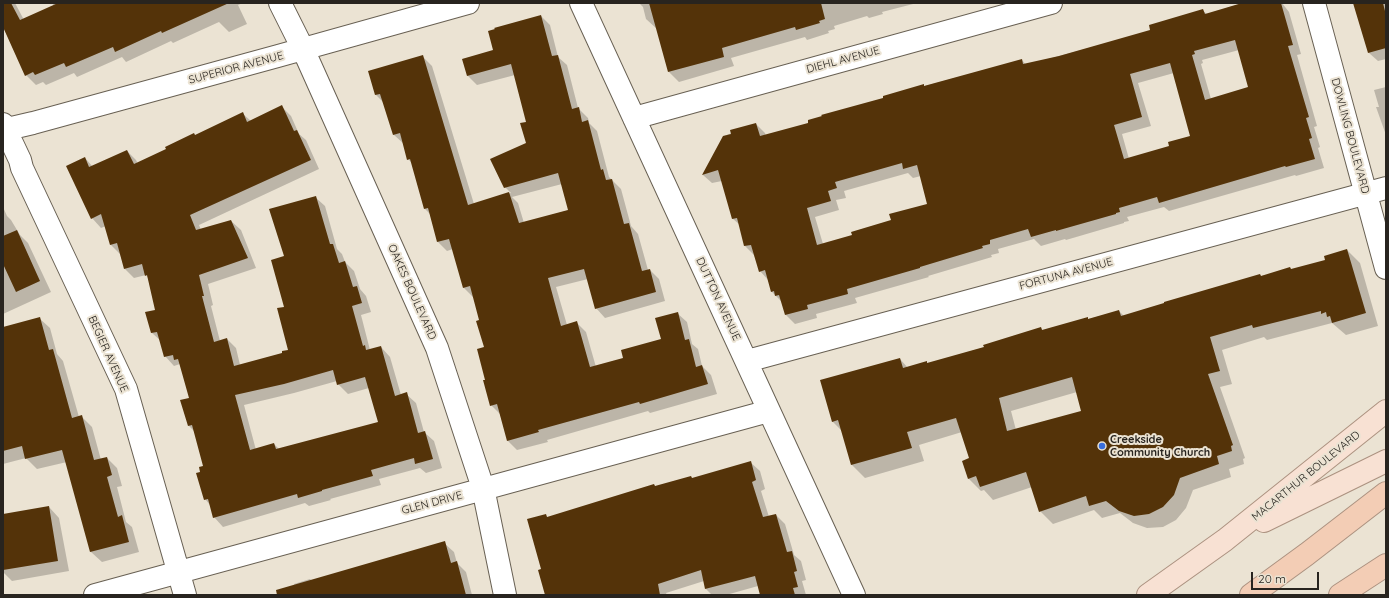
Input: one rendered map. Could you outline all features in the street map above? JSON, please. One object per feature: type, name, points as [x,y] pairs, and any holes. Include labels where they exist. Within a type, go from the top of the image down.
[{"type":"highway","points":[[1251,595],[1308,554],[1386,493]]},
{"type":"highway","points":[[1340,595],[1386,565]]},
{"type":"main road","name":"MACARTHUR BOULEVARD","points":[[1148,595],[1225,540],[1386,411]]},
{"type":"main road","name":"MACARTHUR BOULEVARD","points":[[1225,540],[1386,461]]},
{"type":"street","name":"OAKES BOULEVARD","points":[[280,3],[303,49],[437,348],[483,488],[505,595]]},
{"type":"street","name":"SUPERIOR AVENUE","points":[[4,128],[303,49],[468,3]]},
{"type":"street","name":"DUTTON AVENUE","points":[[581,3],[854,595]]},
{"type":"street","name":"DIEHL AVENUE","points":[[634,118],[1051,3]]},
{"type":"street","name":"DOWLING BOULEVARD","points":[[1314,3],[1376,190],[1386,268]]},
{"type":"street","name":"BEGIER AVENUE","points":[[4,128],[126,389],[185,595]]},
{"type":"street","name":"FORTUNA AVENUE","points":[[747,361],[1376,190]]},
{"type":"street","name":"GLEN DRIVE","points":[[95,595],[769,411]]},
{"type":"building","points":[[3,3],[11,3],[20,20],[58,3],[229,3],[115,52],[113,47],[66,67],[64,63],[35,75],[33,72],[25,76],[3,27]]},
{"type":"building","points":[[649,3],[821,3],[825,19],[819,21],[820,23],[796,30],[795,27],[722,48],[724,57],[668,72]]},
{"type":"building","points":[[1242,3],[1281,3],[1293,45],[1288,46],[1309,117],[1306,118],[1312,138],[1309,139],[1315,159],[1286,167],[1285,166],[1159,203],[1157,197],[1119,208],[1120,212],[1116,214],[1056,231],[1031,237],[1028,229],[990,240],[990,244],[982,246],[983,248],[847,289],[848,294],[807,305],[808,309],[785,315],[779,295],[775,296],[774,291],[771,292],[765,270],[759,272],[751,245],[744,246],[737,218],[732,219],[718,170],[702,175],[723,136],[731,134],[730,130],[756,123],[760,136],[808,123],[808,120],[822,116],[821,115],[883,98],[883,96],[924,84],[924,86],[1022,59],[1023,64],[1059,56],[1150,30],[1149,25],[1203,9],[1205,14]],"holes":[[[1235,40],[1248,87],[1205,100],[1192,55],[1195,54],[1194,51]],[[1170,63],[1190,136],[1168,142],[1169,146],[1124,159],[1114,125],[1142,117],[1130,74]],[[902,163],[903,169],[917,165],[927,204],[889,214],[891,220],[851,232],[852,235],[817,245],[807,208],[831,201],[828,191],[837,188],[835,182]]]},
{"type":"building","points":[[1353,3],[1383,3],[1386,15],[1386,48],[1368,53]]},
{"type":"building","points":[[541,15],[552,56],[558,55],[572,109],[579,107],[582,122],[588,120],[601,170],[603,169],[606,180],[612,179],[624,224],[629,223],[642,271],[650,269],[656,292],[595,309],[584,269],[548,278],[561,326],[577,321],[590,367],[623,358],[621,350],[661,339],[655,318],[678,312],[685,340],[689,339],[696,367],[702,365],[708,384],[640,404],[639,402],[538,430],[539,432],[507,441],[497,404],[490,406],[483,380],[485,380],[477,349],[484,347],[476,321],[479,320],[470,286],[463,288],[449,239],[437,242],[428,208],[424,209],[410,159],[407,160],[400,133],[393,135],[380,94],[375,95],[368,71],[423,55],[468,205],[509,192],[519,223],[568,210],[558,173],[504,188],[490,159],[526,143],[520,123],[526,122],[511,64],[467,76],[462,59],[493,50],[488,31]]},
{"type":"building","points":[[282,105],[294,131],[297,130],[311,160],[190,215],[196,230],[231,220],[248,258],[199,275],[204,296],[202,296],[214,342],[227,338],[234,366],[288,350],[277,308],[284,307],[271,260],[284,256],[269,209],[316,196],[330,244],[333,244],[339,263],[345,261],[353,287],[357,286],[362,303],[352,306],[363,346],[365,345],[366,350],[381,346],[395,396],[407,392],[418,433],[425,431],[433,459],[415,464],[414,458],[371,470],[373,476],[298,498],[297,494],[213,518],[208,499],[204,500],[196,473],[200,472],[199,467],[203,466],[192,425],[188,426],[180,400],[189,398],[178,359],[174,360],[173,355],[164,357],[157,332],[151,333],[145,312],[155,310],[147,275],[145,276],[142,264],[124,269],[117,243],[110,245],[101,214],[91,219],[66,166],[85,157],[89,167],[127,150],[134,164],[166,149],[165,147],[194,133],[195,135],[243,112],[247,122]],"holes":[[[333,370],[337,385],[365,377],[378,422],[276,449],[274,443],[250,450],[235,395],[284,384]]]},
{"type":"building","points":[[17,230],[40,281],[16,292],[3,264],[3,236]]},
{"type":"building","points":[[1347,249],[1366,313],[1332,323],[1330,316],[1327,317],[1326,312],[1321,314],[1321,311],[1253,328],[1252,325],[1210,337],[1220,371],[1208,374],[1233,445],[1231,446],[1232,451],[1217,456],[1219,464],[1180,478],[1174,495],[1163,507],[1149,514],[1134,516],[1119,511],[1106,501],[1089,506],[1086,496],[1039,512],[1026,472],[980,487],[976,476],[968,479],[962,461],[969,458],[956,418],[907,432],[912,448],[851,465],[838,420],[832,422],[820,380],[900,358],[903,368],[927,361],[927,363],[984,347],[983,345],[1041,327],[1042,330],[1119,310],[1121,316],[1260,274],[1261,276],[1290,267],[1291,269],[1325,260],[1324,256]],"holes":[[[1072,377],[1081,411],[1007,431],[999,398]]]},
{"type":"building","points":[[40,317],[49,350],[53,349],[72,418],[82,415],[94,460],[107,457],[112,475],[107,477],[118,517],[122,515],[129,542],[90,552],[62,450],[25,459],[22,446],[3,451],[3,327]]},
{"type":"building","points":[[751,461],[756,480],[752,482],[763,517],[776,514],[787,552],[792,551],[797,571],[794,572],[798,587],[793,588],[795,595],[760,595],[755,576],[705,589],[701,570],[658,584],[660,595],[545,595],[538,570],[541,569],[527,519],[546,514],[547,517],[654,484],[655,486],[691,476],[692,478]]},
{"type":"building","points":[[49,506],[58,561],[3,570],[3,514]]},
{"type":"building","points":[[445,541],[451,563],[457,561],[466,595],[277,595],[276,590]]},
{"type":"place","name":"Creekside Community Church","points":[[1102,446]]}]
